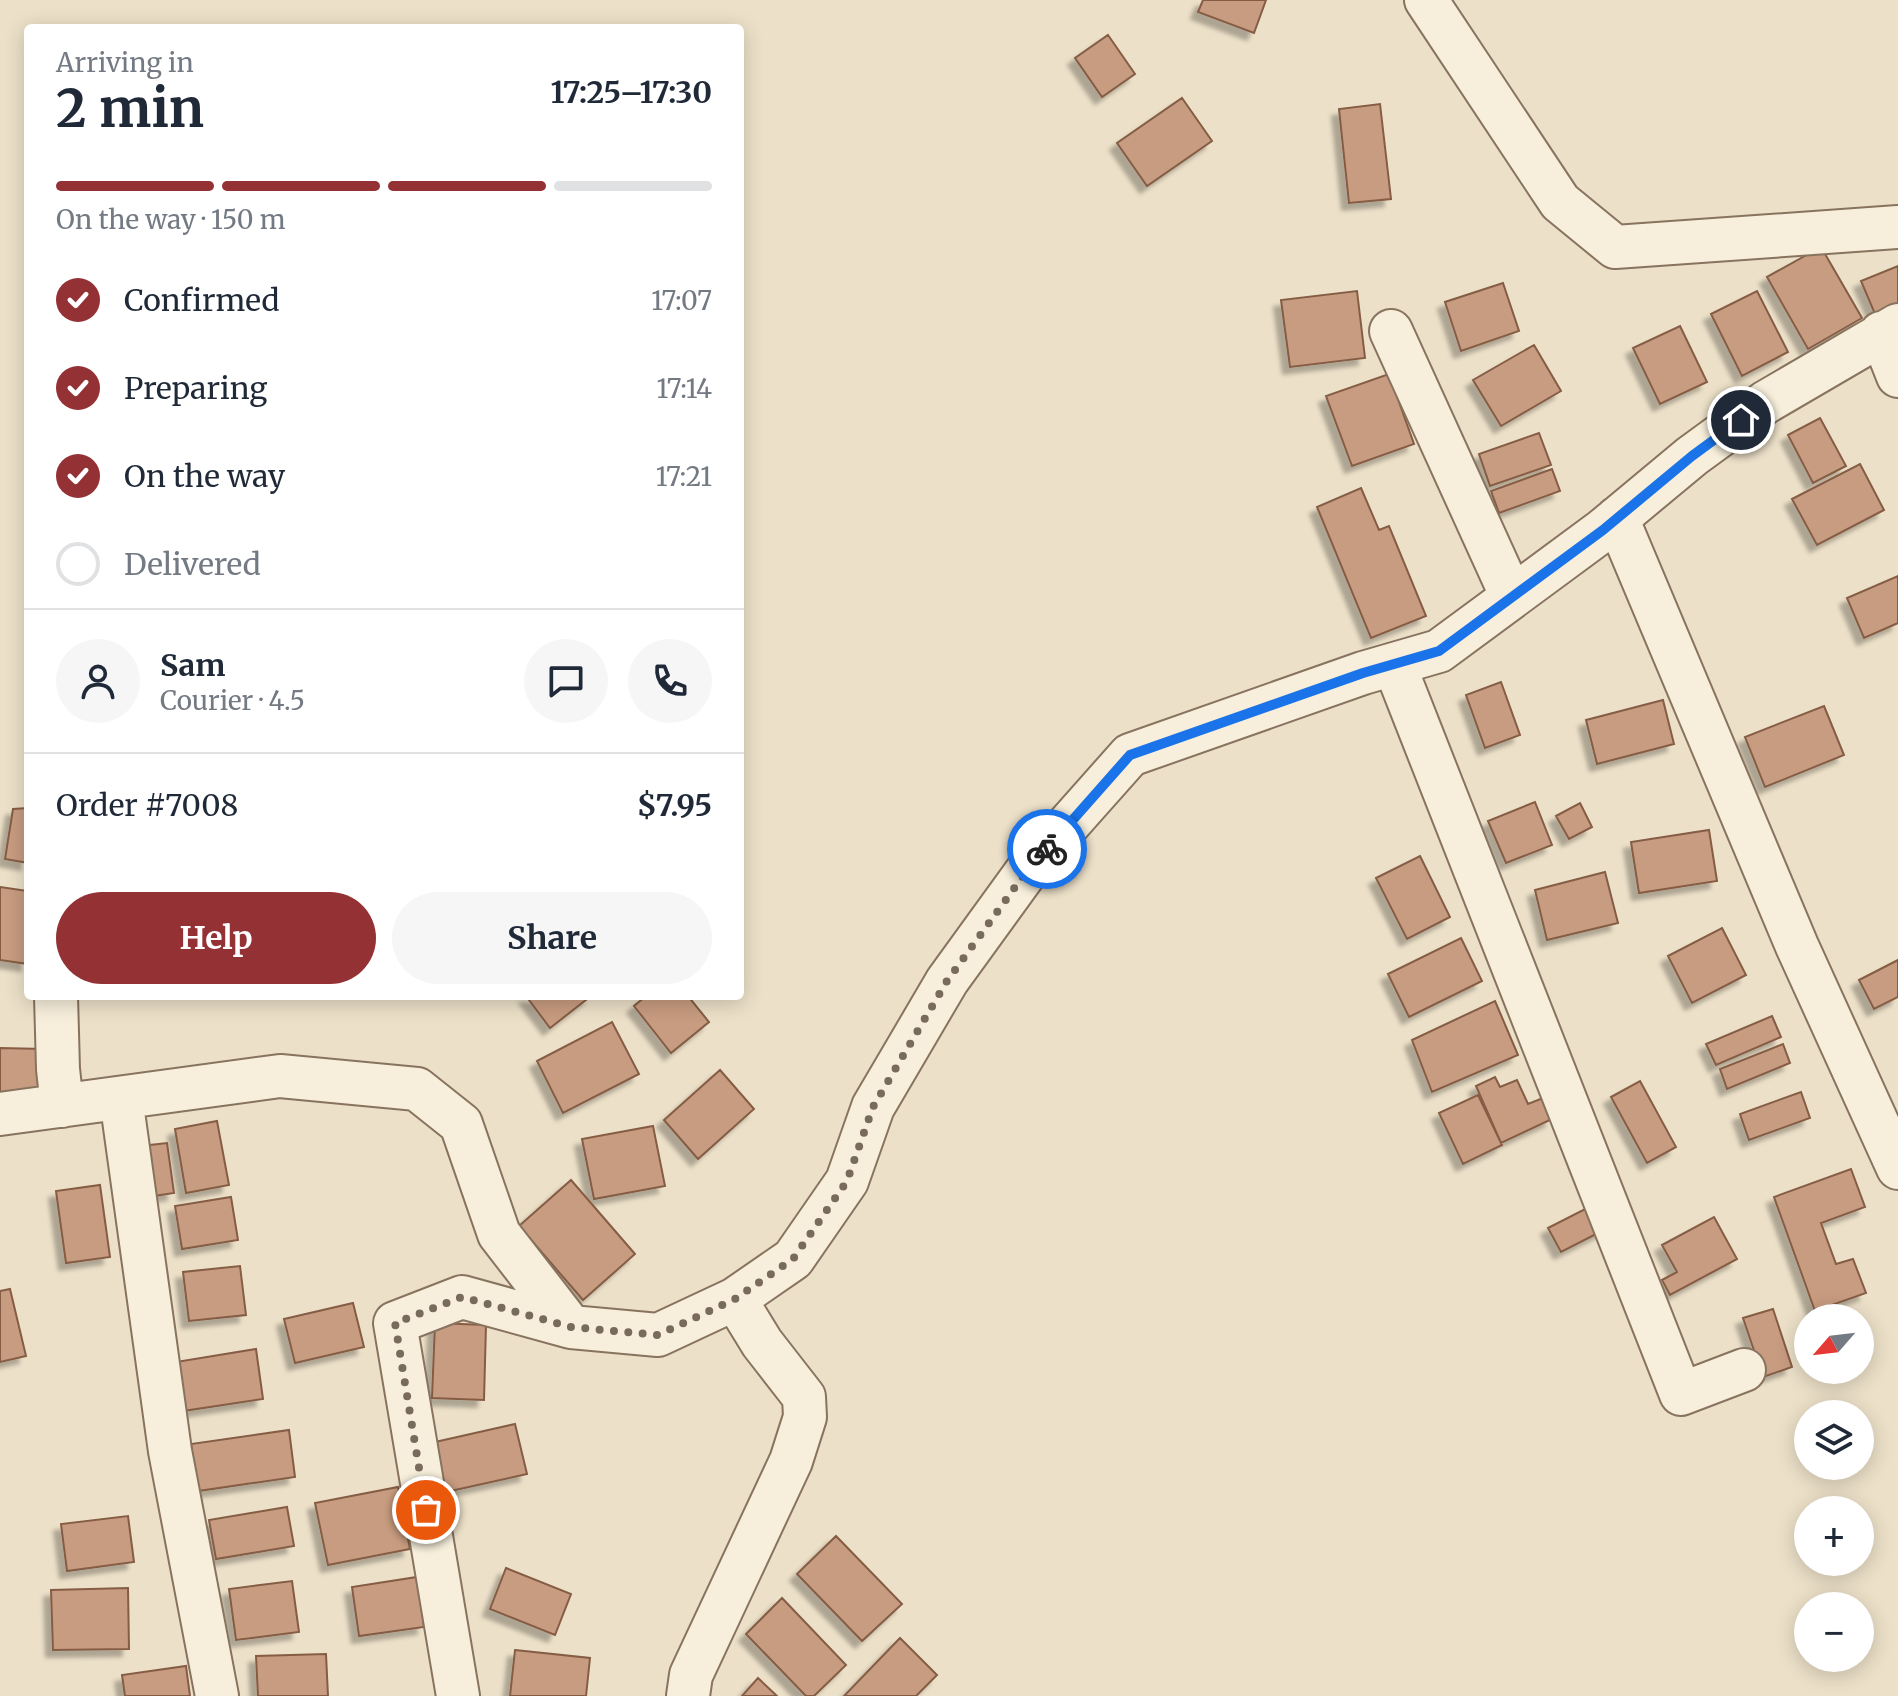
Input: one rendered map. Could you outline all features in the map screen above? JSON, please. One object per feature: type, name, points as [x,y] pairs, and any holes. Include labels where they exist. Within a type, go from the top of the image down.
[{"type":"street","points":[[1426,0],[1560,202],[1615,247],[1898,227]]},
{"type":"street","points":[[458,1696],[395,1323],[462,1297],[571,1327],[658,1335],[735,1299],[793,1259],[847,1181],[873,1107],[947,981],[1026,872],[1130,755],[1439,651],[1766,402],[1889,329],[1898,376]]},
{"type":"street","points":[[1391,331],[1512,597]]},
{"type":"street","points":[[1617,518],[1797,946],[1898,1168]]},
{"type":"street","points":[[1394,664],[1681,1394],[1744,1370]]},
{"type":"street","points":[[56,1000],[62,1106]]},
{"type":"street","points":[[0,1114],[280,1076],[417,1089],[461,1124],[499,1234],[571,1327]]},
{"type":"street","points":[[121,1098],[170,1451],[217,1696]]},
{"type":"street","points":[[688,1696],[691,1675],[791,1461],[805,1417],[804,1397],[762,1343],[735,1299]]},
{"type":"building","points":[[1203,0],[1266,0],[1254,33],[1198,12]]},
{"type":"building","points":[[1108,35],[1135,74],[1102,97],[1075,58]]},
{"type":"building","points":[[1182,98],[1212,141],[1147,186],[1117,143]]},
{"type":"building","points":[[1380,104],[1391,199],[1349,203],[1339,109]]},
{"type":"building","points":[[1821,247],[1862,318],[1808,349],[1767,277]]},
{"type":"building","points":[[1898,266],[1898,304],[1875,314],[1861,281]]},
{"type":"building","points":[[1503,283],[1519,331],[1461,351],[1445,302]]},
{"type":"building","points":[[1357,291],[1365,358],[1290,367],[1281,300]]},
{"type":"building","points":[[1757,291],[1788,352],[1742,376],[1711,314]]},
{"type":"building","points":[[1680,326],[1707,382],[1660,404],[1633,348]]},
{"type":"building","points":[[1534,345],[1561,391],[1501,426],[1473,380]]},
{"type":"building","points":[[1389,374],[1414,444],[1352,466],[1326,396]]},
{"type":"building","points":[[1820,418],[1846,466],[1813,483],[1788,435]]},
{"type":"building","points":[[1539,433],[1551,465],[1490,486],[1479,454]]},
{"type":"building","points":[[1860,464],[1884,510],[1817,545],[1792,499]]},
{"type":"building","points":[[1552,469],[1560,491],[1499,513],[1491,491]]},
{"type":"building","points":[[1361,488],[1379,530],[1389,526],[1426,616],[1371,638],[1317,507]]},
{"type":"building","points":[[1898,576],[1898,623],[1864,638],[1847,598]]},
{"type":"building","points":[[1501,682],[1520,735],[1485,748],[1466,695]]},
{"type":"building","points":[[1663,700],[1674,744],[1597,764],[1586,720]]},
{"type":"building","points":[[1824,706],[1844,755],[1765,787],[1745,737]]},
{"type":"building","points":[[1535,802],[1552,845],[1506,863],[1488,821]]},
{"type":"building","points":[[1580,803],[1592,827],[1569,839],[1556,816]]},
{"type":"building","points":[[24,808],[24,862],[5,859],[13,809]]},
{"type":"building","points":[[1709,830],[1717,881],[1639,893],[1631,842]]},
{"type":"building","points":[[1420,856],[1450,917],[1407,939],[1376,878]]},
{"type":"building","points":[[1605,872],[1618,923],[1547,940],[1535,890]]},
{"type":"building","points":[[0,887],[24,890],[24,963],[0,960]]},
{"type":"building","points":[[1722,928],[1746,975],[1692,1003],[1668,956]]},
{"type":"building","points":[[1461,938],[1482,981],[1409,1017],[1388,974]]},
{"type":"building","points":[[1898,960],[1898,997],[1874,1009],[1859,980]]},
{"type":"building","points":[[529,1000],[586,1000],[550,1028]]},
{"type":"building","points":[[641,1000],[691,1000],[709,1022],[671,1053],[634,1006]]},
{"type":"building","points":[[1495,1001],[1518,1055],[1432,1092],[1412,1040]]},
{"type":"building","points":[[1772,1016],[1781,1037],[1716,1065],[1706,1044]]},
{"type":"building","points":[[612,1022],[639,1074],[563,1113],[537,1061]]},
{"type":"building","points":[[1783,1044],[1790,1063],[1727,1089],[1720,1069]]},
{"type":"building","points":[[0,1048],[44,1049],[42,1096],[0,1094]]},
{"type":"building","points":[[720,1070],[754,1109],[698,1159],[664,1120]]},
{"type":"building","points":[[1495,1077],[1500,1087],[1517,1080],[1528,1104],[1543,1098],[1552,1119],[1501,1143],[1476,1086]]},
{"type":"building","points":[[1640,1081],[1676,1147],[1647,1163],[1611,1097]]},
{"type":"building","points":[[1801,1092],[1810,1118],[1749,1140],[1740,1114]]},
{"type":"building","points":[[1478,1095],[1502,1145],[1463,1164],[1439,1113]]},
{"type":"building","points":[[217,1121],[229,1185],[186,1193],[175,1129]]},
{"type":"building","points":[[653,1126],[665,1186],[594,1199],[582,1139]]},
{"type":"building","points":[[167,1143],[174,1193],[147,1197],[141,1146]]},
{"type":"building","points":[[1851,1169],[1865,1207],[1821,1223],[1836,1264],[1853,1259],[1866,1293],[1835,1304],[1812,1304],[1774,1197]]},
{"type":"building","points":[[571,1180],[635,1254],[583,1300],[519,1226]]},
{"type":"building","points":[[100,1185],[110,1257],[66,1263],[56,1191]]},
{"type":"building","points":[[231,1197],[238,1240],[182,1249],[175,1206]]},
{"type":"building","points":[[1591,1206],[1604,1230],[1561,1252],[1548,1228]]},
{"type":"building","points":[[1714,1217],[1737,1259],[1670,1295],[1662,1280],[1677,1272],[1662,1245]]},
{"type":"building","points":[[240,1266],[246,1315],[189,1321],[183,1272]]},
{"type":"building","points":[[10,1289],[26,1356],[0,1362],[0,1291]]},
{"type":"building","points":[[353,1303],[364,1347],[295,1363],[284,1319]]},
{"type":"building","points":[[1773,1309],[1792,1367],[1763,1377],[1743,1318]]},
{"type":"building","points":[[435,1323],[486,1325],[484,1400],[432,1398]]},
{"type":"building","points":[[256,1349],[263,1399],[183,1411],[176,1362]]},
{"type":"building","points":[[515,1424],[527,1474],[446,1492],[435,1442]]},
{"type":"building","points":[[289,1430],[295,1477],[198,1491],[191,1444]]},
{"type":"building","points":[[398,1487],[410,1549],[328,1565],[315,1503]]},
{"type":"building","points":[[287,1507],[294,1546],[216,1559],[209,1520]]},
{"type":"building","points":[[128,1516],[134,1562],[67,1571],[61,1524]]},
{"type":"building","points":[[836,1536],[902,1604],[862,1641],[797,1574]]},
{"type":"building","points":[[506,1568],[571,1594],[555,1635],[490,1609]]},
{"type":"building","points":[[417,1577],[424,1627],[359,1636],[352,1587]]},
{"type":"building","points":[[292,1581],[299,1632],[236,1640],[229,1589]]},
{"type":"building","points":[[128,1588],[129,1649],[53,1650],[51,1590]]},
{"type":"building","points":[[782,1598],[846,1665],[814,1696],[806,1696],[746,1634]]},
{"type":"building","points":[[900,1638],[937,1675],[916,1696],[844,1696]]},
{"type":"building","points":[[515,1650],[590,1658],[586,1696],[510,1696]]},
{"type":"building","points":[[326,1654],[328,1696],[258,1696],[256,1656]]},
{"type":"building","points":[[186,1666],[190,1696],[125,1696],[122,1675]]},
{"type":"building","points":[[758,1678],[777,1696],[742,1696]]},
{"type":"way so far","points":[[426,1510],[395,1323],[462,1297],[571,1327],[658,1335],[735,1299],[793,1259],[847,1181],[873,1107],[947,981],[1026,872],[1047,849]]},
{"type":"route","points":[[1047,849],[1130,755],[1363,673],[1439,651],[1603,530],[1741,420]]}]
